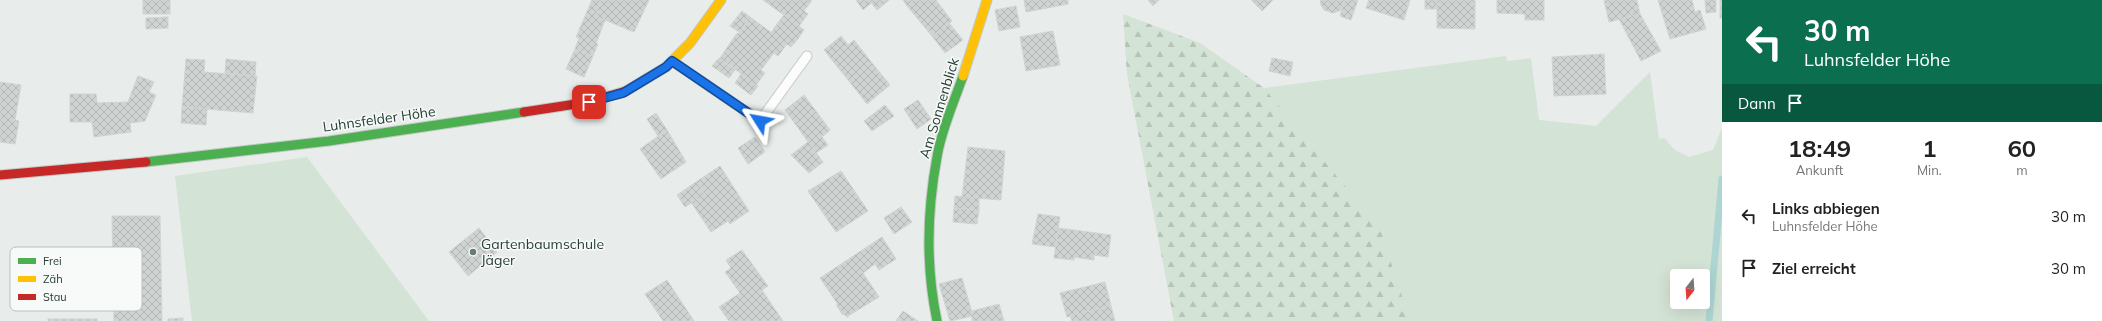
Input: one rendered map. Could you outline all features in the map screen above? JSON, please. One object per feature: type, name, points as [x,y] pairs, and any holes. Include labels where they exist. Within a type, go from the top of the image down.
[{"type":"street","name":"Luhnsfelder Höhe","points":[[0,174],[210,156],[337,140],[589,102],[623,93],[666,67],[690,43],[721,0]]},
{"type":"street","name":"Am Sonnenblick","points":[[937,321],[931,291],[930,213],[937,156],[987,0]]},
{"type":"lane","points":[[672,61],[760,121],[807,56]]},
{"type":"green space","points":[[1123,14],[1200,43],[1264,88],[1380,229],[1410,321],[1174,321],[1127,74]]},
{"type":"green space","points":[[1506,56],[1507,61],[1531,58],[1539,120],[1596,126],[1650,72],[1659,139],[1664,138],[1675,150],[1689,157],[1713,150],[1722,128],[1722,321],[1384,321],[1264,88]]},
{"type":"green space","points":[[307,157],[429,321],[192,321],[175,176]]},
{"type":"building","points":[[143,0],[170,0],[170,14],[143,14]]},
{"type":"building","points":[[592,0],[601,0],[595,16],[605,20],[593,56],[575,49],[579,38],[576,37]]},
{"type":"building","points":[[601,0],[649,0],[634,32],[595,16]]},
{"type":"building","points":[[763,0],[812,0],[804,11],[808,14],[799,26]]},
{"type":"building","points":[[856,0],[869,0],[871,3],[863,10]]},
{"type":"building","points":[[869,0],[889,0],[877,10]]},
{"type":"building","points":[[903,0],[914,0],[907,6]]},
{"type":"building","points":[[914,0],[936,0],[952,21],[932,36],[907,6]]},
{"type":"building","points":[[1024,0],[1068,0],[1068,4],[1026,12]]},
{"type":"building","points":[[1148,0],[1159,0],[1153,6]]},
{"type":"building","points":[[1251,0],[1273,0],[1262,11]]},
{"type":"building","points":[[1321,0],[1345,0],[1342,10],[1333,13],[1324,10],[1320,3]]},
{"type":"building","points":[[1345,0],[1358,0],[1351,20],[1340,16]]},
{"type":"building","points":[[1369,0],[1410,0],[1404,20],[1366,8]]},
{"type":"building","points":[[1425,0],[1437,0],[1437,9],[1425,9]]},
{"type":"building","points":[[1437,0],[1475,0],[1475,29],[1437,28]]},
{"type":"building","points":[[1497,0],[1544,0],[1544,20],[1525,20],[1525,14],[1497,13]]},
{"type":"building","points":[[1604,0],[1637,0],[1640,14],[1609,22]]},
{"type":"building","points":[[1658,0],[1692,0],[1695,12],[1700,10],[1706,29],[1670,39]]},
{"type":"building","points":[[1705,0],[1716,0],[1716,12],[1706,13]]},
{"type":"building","points":[[1720,0],[1722,0],[1722,18],[1720,18]]},
{"type":"building","points":[[1016,6],[1020,27],[999,31],[995,10]]},
{"type":"building","points":[[742,11],[750,17],[739,32],[730,26]]},
{"type":"building","points":[[1640,14],[1661,51],[1641,61],[1619,19]]},
{"type":"building","points":[[784,15],[804,30],[798,39],[777,24]]},
{"type":"building","points":[[168,17],[168,28],[146,29],[146,18]]},
{"type":"building","points":[[750,17],[787,44],[778,56],[774,53],[761,70],[765,73],[756,85],[720,58]]},
{"type":"building","points":[[949,23],[963,40],[945,53],[932,36]]},
{"type":"building","points":[[777,24],[798,39],[791,47],[771,33]]},
{"type":"building","points":[[1053,31],[1060,65],[1026,71],[1020,37]]},
{"type":"building","points":[[841,36],[848,45],[831,59],[824,50]]},
{"type":"building","points":[[854,40],[872,63],[849,81],[831,59]]},
{"type":"building","points":[[575,49],[593,56],[584,77],[566,69]]},
{"type":"building","points":[[1604,54],[1606,94],[1554,96],[1552,57]]},
{"type":"building","points":[[719,58],[735,70],[729,78],[712,66]]},
{"type":"building","points":[[1272,58],[1293,62],[1290,76],[1269,71]]},
{"type":"building","points":[[186,59],[205,60],[204,72],[257,76],[253,113],[182,107]]},
{"type":"building","points":[[226,59],[256,62],[255,76],[225,73]]},
{"type":"building","points":[[872,63],[890,85],[867,104],[849,81]]},
{"type":"building","points":[[741,74],[758,86],[751,95],[735,83]]},
{"type":"building","points":[[138,76],[154,82],[149,92],[156,95],[145,121],[130,123],[131,132],[94,137],[92,122],[70,122],[70,94],[96,94],[97,103],[128,102]]},
{"type":"building","points":[[0,82],[21,85],[15,120],[19,121],[15,144],[0,142]]},
{"type":"building","points":[[804,95],[816,111],[796,125],[785,110]]},
{"type":"building","points":[[918,100],[931,119],[917,129],[904,109]]},
{"type":"building","points":[[885,105],[894,116],[872,131],[864,121]]},
{"type":"building","points":[[182,107],[207,109],[206,125],[181,123]]},
{"type":"building","points":[[816,111],[830,130],[822,137],[828,145],[816,153],[796,125]]},
{"type":"building","points":[[656,113],[667,130],[658,136],[647,119]]},
{"type":"building","points":[[667,130],[686,162],[661,179],[640,149]]},
{"type":"building","points":[[755,137],[765,152],[748,164],[738,148]]},
{"type":"building","points":[[808,142],[823,162],[809,173],[791,155]]},
{"type":"building","points":[[968,147],[1005,151],[1001,200],[962,197]]},
{"type":"building","points":[[720,166],[749,211],[730,224],[728,221],[711,232],[691,202],[705,194],[696,182]]},
{"type":"building","points":[[841,171],[868,211],[836,232],[808,191]]},
{"type":"building","points":[[696,182],[705,194],[685,207],[677,195]]},
{"type":"building","points":[[955,196],[979,198],[979,210],[954,208]]},
{"type":"building","points":[[901,207],[912,222],[894,234],[884,218]]},
{"type":"building","points":[[954,208],[979,210],[977,224],[953,222]]},
{"type":"building","points":[[1038,214],[1060,217],[1055,247],[1032,244]]},
{"type":"building","points":[[112,216],[160,216],[162,321],[114,321],[114,311],[142,311],[142,247],[113,247]]},
{"type":"building","name":"Gartenbaumschule Jäger","points":[[479,228],[497,252],[468,276],[449,252]]},
{"type":"building","points":[[1058,228],[1111,235],[1108,257],[1094,255],[1094,260],[1074,257],[1074,260],[1054,258]]},
{"type":"building","points":[[882,237],[896,259],[879,270],[875,264],[863,273],[879,297],[848,316],[848,318],[842,314],[837,306],[837,303],[820,278]]},
{"type":"building","points":[[742,250],[768,286],[762,290],[783,321],[729,321],[719,307],[740,293],[725,272],[731,268],[726,260]]},
{"type":"building","points":[[962,278],[973,316],[950,321],[939,284]]},
{"type":"building","points":[[667,280],[694,321],[663,321],[645,294]]},
{"type":"building","points":[[1105,282],[1111,306],[1067,317],[1060,293]]},
{"type":"building","points":[[999,304],[1004,321],[972,321],[972,311]]},
{"type":"building","points":[[1111,306],[1115,321],[1072,321],[1070,316]]},
{"type":"building","points":[[903,311],[918,321],[896,321]]},
{"type":"building","points":[[183,318],[183,321],[168,321],[168,319]]},
{"type":"building","points":[[48,319],[97,319],[97,321],[48,321]]},
{"type":"waterway","points":[[1709,321],[1722,179]]},
{"type":"traffic: fast","points":[[937,321],[931,281],[929,239],[931,198],[941,137],[963,76]]},
{"type":"traffic: fast","points":[[146,162],[329,141],[524,112]]},
{"type":"traffic: slow","points":[[626,91],[666,67],[690,43],[721,0]]},
{"type":"traffic: slow","points":[[963,76],[987,0]]},
{"type":"traffic: jam","points":[[524,112],[589,102],[626,91]]},
{"type":"traffic: jam","points":[[0,175],[146,162]]},
{"type":"place","name":"Gartenbaumschule Jäger","points":[[473,252]]},
{"type":"route","points":[[589,102],[623,93],[666,67],[672,61],[760,121]]}]
